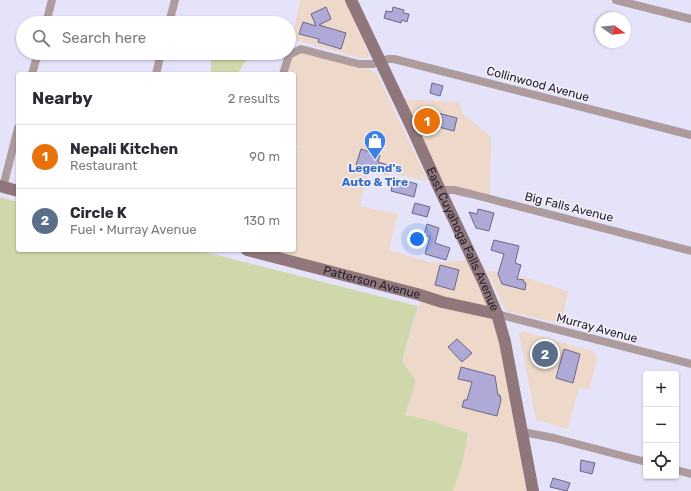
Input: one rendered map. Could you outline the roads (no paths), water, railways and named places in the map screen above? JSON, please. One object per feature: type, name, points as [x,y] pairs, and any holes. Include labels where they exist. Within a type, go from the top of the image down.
[{"type":"street","points":[[48,16],[52,0]]},
{"type":"street","points":[[171,16],[175,0]]},
{"type":"street","name":"East Cuyahoga Falls Avenue","points":[[351,0],[483,280],[497,314],[505,342],[533,491]]},
{"type":"street","points":[[616,0],[691,19]]},
{"type":"street","name":"Collinwood Avenue","points":[[296,52],[301,49],[360,64],[373,64],[388,59],[409,62],[691,136]]},
{"type":"street","points":[[33,72],[36,60]]},
{"type":"street","points":[[156,72],[159,60]]},
{"type":"street","name":"Collinwood Avenue","points":[[284,72],[287,60]]},
{"type":"street","points":[[16,135],[1,187],[16,191]]},
{"type":"street","name":"Big Falls Avenue","points":[[440,190],[454,190],[471,194],[691,251]]},
{"type":"street","name":"Patterson Avenue","points":[[255,252],[442,302],[497,314]]},
{"type":"street","name":"Murray Avenue","points":[[497,314],[691,364]]},
{"type":"street","points":[[523,432],[554,438],[643,461]]},
{"type":"street","points":[[679,471],[691,474]]},
{"type":"place","name":"Nepali Kitchen","points":[[427,121]]},
{"type":"place","name":"Legend's Auto & Tire","points":[[375,160]]},
{"type":"place","name":"Circle K","points":[[545,354]]}]
